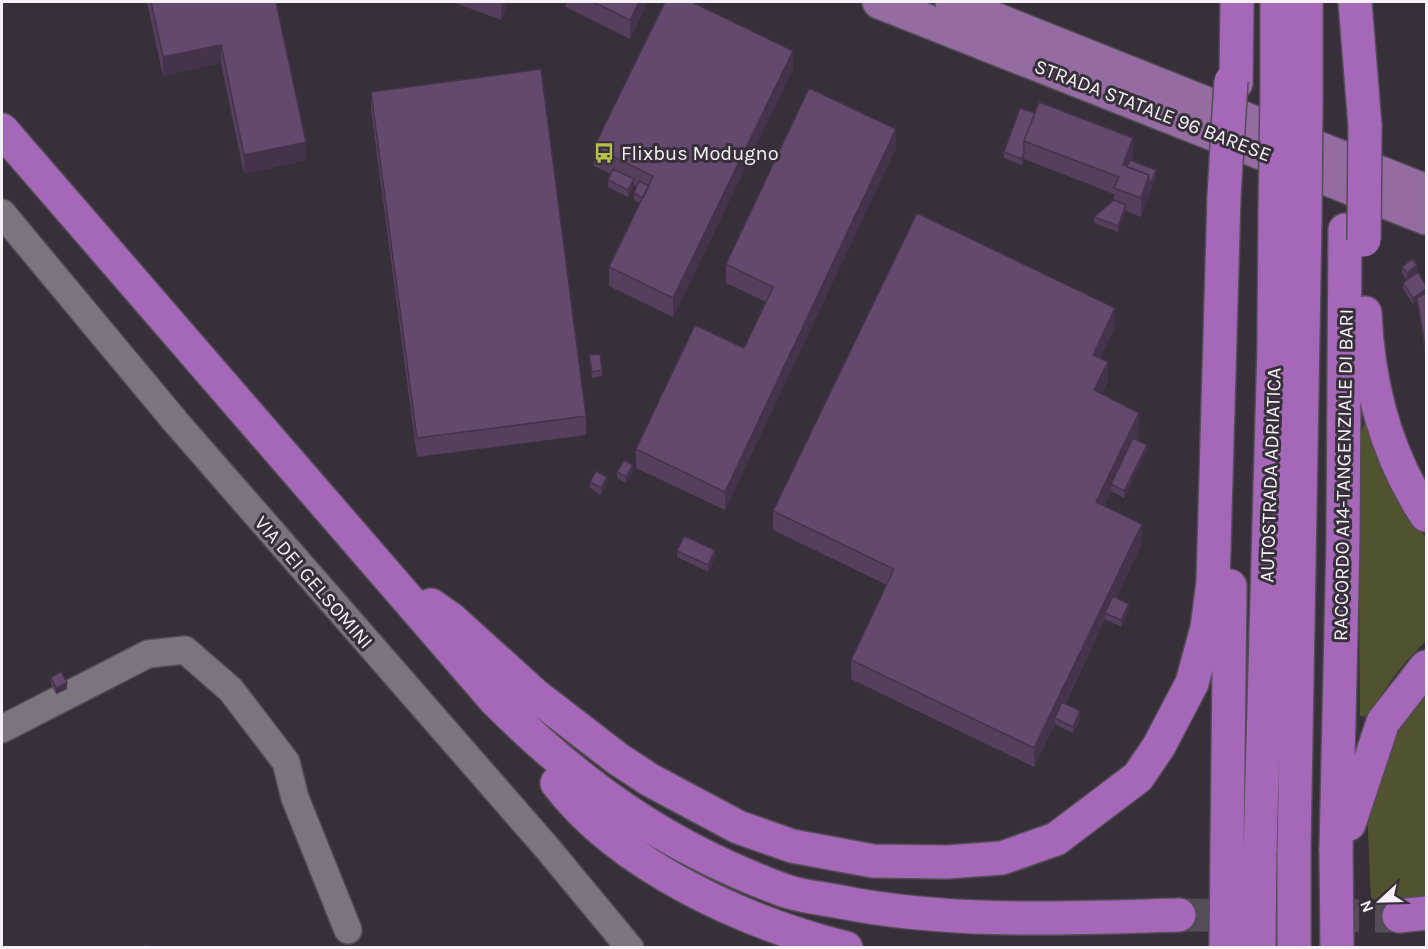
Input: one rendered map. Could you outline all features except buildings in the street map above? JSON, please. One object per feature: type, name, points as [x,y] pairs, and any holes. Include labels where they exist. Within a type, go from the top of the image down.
[{"type":"highway","points":[[381,570],[451,619],[535,695],[618,759],[650,780],[738,827],[792,846],[873,861],[1002,858],[1056,839],[1138,777],[1159,746],[1192,683],[1207,628],[1213,583],[1237,2]]},
{"type":"highway","name":"AUTOSTRADA ADRIATICA","points":[[1277,2],[1292,98]]},
{"type":"highway","name":"AUTOSTRADA ADRIATICA","points":[[1294,948],[1290,216],[1292,98],[1306,2]]},
{"type":"highway","name":"RACCORDO A14-TANGENZIALE DI BARI","points":[[1337,948],[1337,845],[1355,235],[1355,124],[1345,2]]},
{"type":"highway","points":[[1355,2],[1355,124]]},
{"type":"highway","points":[[7,133],[495,700],[565,793],[613,838],[702,896],[763,924],[846,948]]},
{"type":"highway","points":[[1226,948],[1229,197]]},
{"type":"highway","name":"AUTOSTRADA ADRIATICA","points":[[1259,948],[1274,345],[1290,216]]},
{"type":"highway","points":[[1355,235],[1367,353],[1385,430],[1397,464],[1426,515]]},
{"type":"highway","points":[[1337,845],[1348,826],[1383,722],[1426,667]]},
{"type":"highway","points":[[495,700],[569,770],[651,828],[784,891],[894,913],[1044,919],[1179,915]]},
{"type":"main road","name":"STRADA STATALE 96 BARESE","points":[[879,2],[1426,218]]},
{"type":"main road","name":"STRADA STATALE 96 BARESE","points":[[952,2],[1426,191]]},
{"type":"street","name":"VIA DEI GELSOMINI","points":[[2,213],[175,422],[549,849],[630,948]]},
{"type":"street","points":[[2,729],[148,654],[185,650],[231,690],[286,762],[295,798],[348,930]]},
{"type":"green space","points":[[1366,419],[1410,516],[1426,538],[1426,641],[1394,676],[1369,717],[1360,716],[1358,442]]},
{"type":"green space","points":[[1426,679],[1426,900],[1371,899],[1367,811],[1375,766]]},
{"type":"tunnel","points":[[1179,915],[1399,916]]},
{"type":"place","name":"Flixbus Modugno","points":[[604,153]]}]
